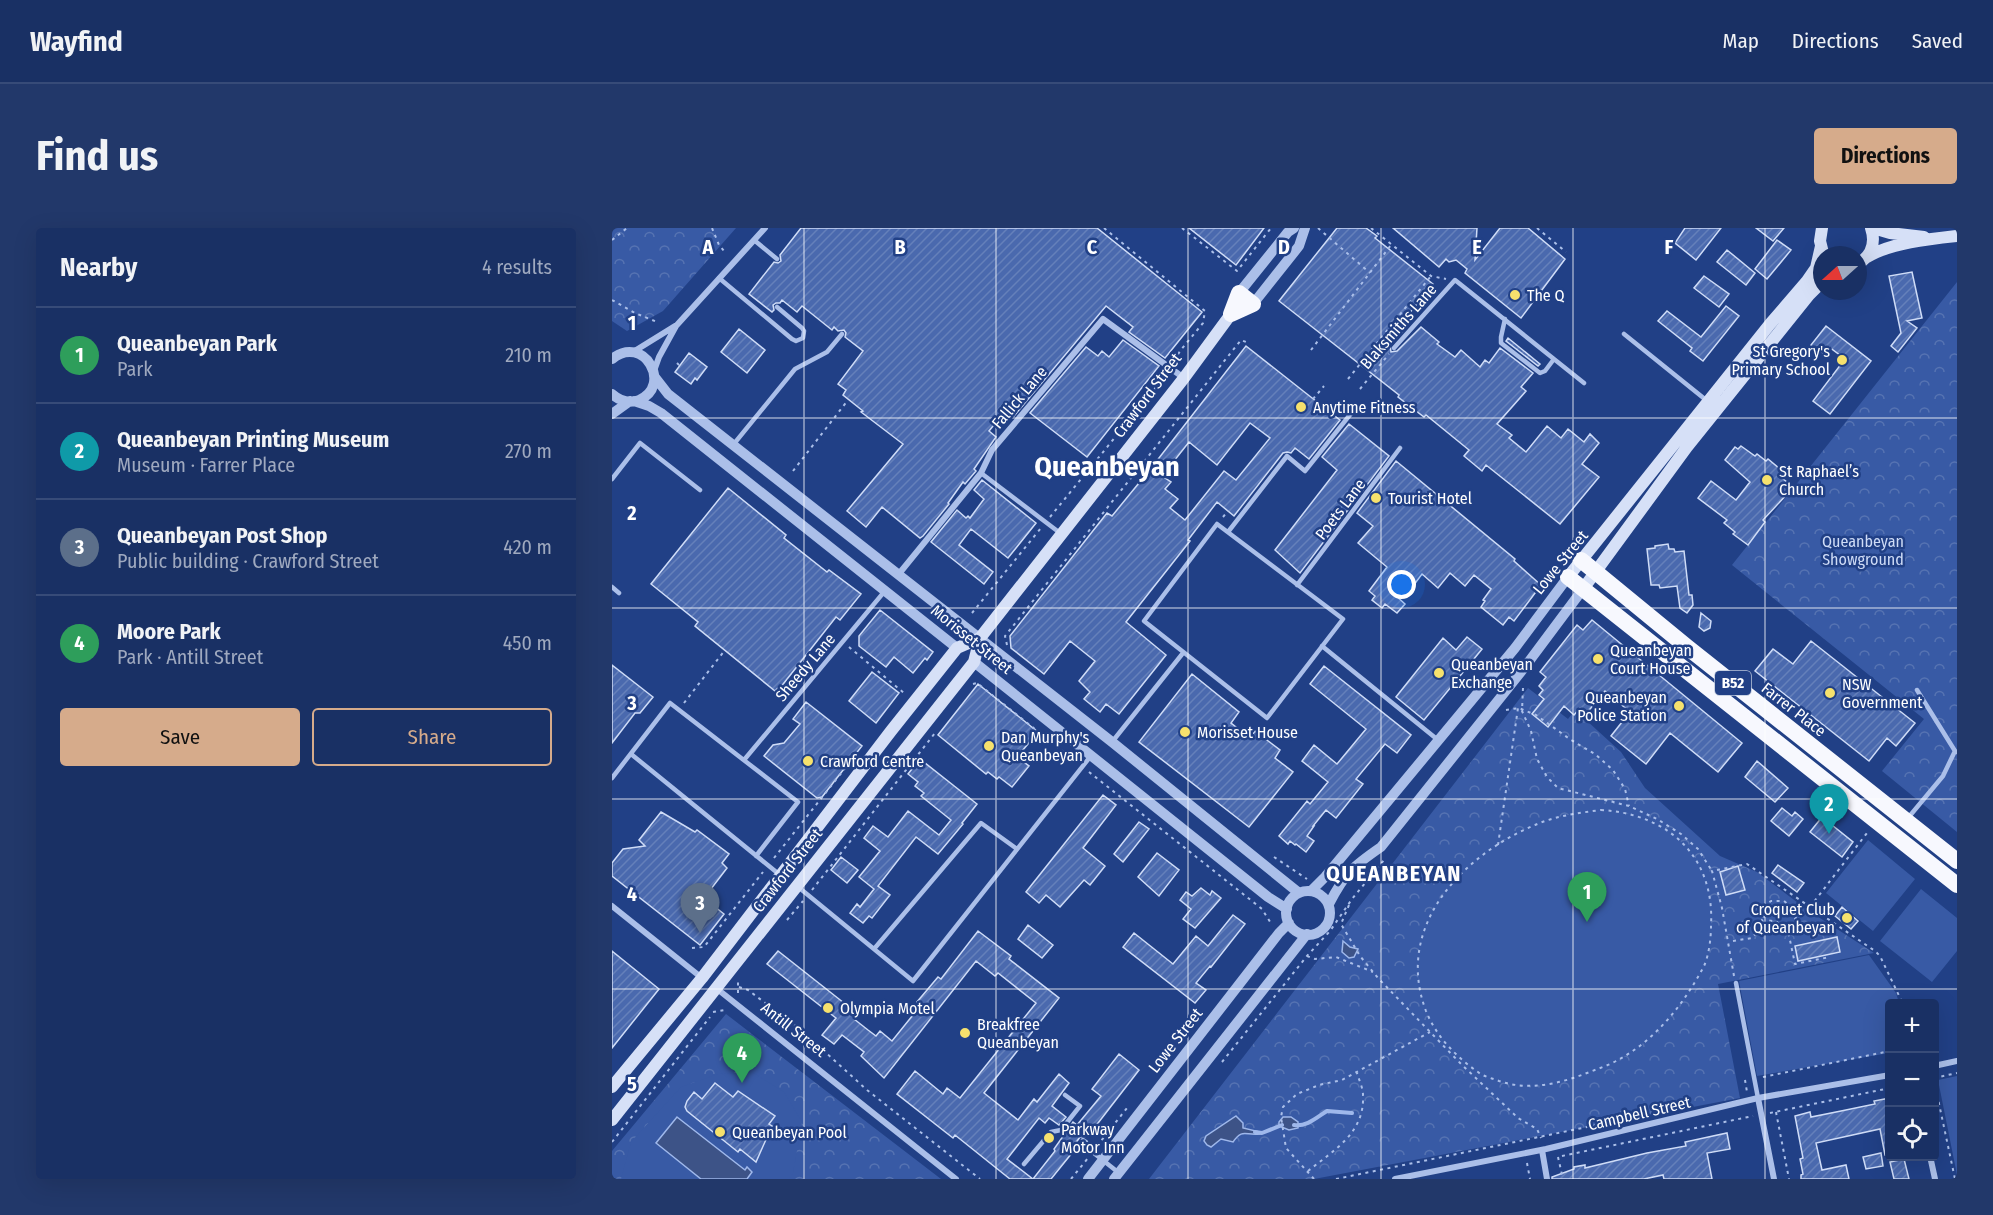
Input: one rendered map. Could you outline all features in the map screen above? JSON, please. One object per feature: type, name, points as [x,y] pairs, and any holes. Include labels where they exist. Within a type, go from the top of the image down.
[{"type":"highway","points":[[1239,293],[1253,304]]},
{"type":"highway","name":"Crawford Street","points":[[1231,314],[1239,293]]},
{"type":"highway","name":"Crawford Street","points":[[1231,314],[1253,304]]},
{"type":"highway","name":"Farrer Place","points":[[1581,560],[1957,861]]},
{"type":"highway","name":"B52","points":[[1568,577],[1957,885]]},
{"type":"highway","points":[[1767,735],[1779,720]]},
{"type":"main road","points":[[1867,253],[1873,243],[1872,228],[1890,233],[1934,238]]},
{"type":"main road","points":[[1867,258],[1886,249],[1934,238],[1957,236]]},
{"type":"main road","name":"Lowe Street","points":[[1583,589],[1658,486],[1770,324],[1812,275],[1818,263],[1821,238]]},
{"type":"main road","name":"Lowe Street","points":[[1568,577],[1813,291]]},
{"type":"main road","name":"Crawford Street","points":[[612,1120],[974,662],[980,638],[1184,378],[1231,314]]},
{"type":"main road","name":"Crawford Street","points":[[612,1088],[702,978],[957,648],[980,638]]},
{"type":"main road","name":"Morisset Street","points":[[957,648],[974,662]]},
{"type":"main road","name":"Antill Street","points":[[702,978],[716,988]]},
{"type":"street","points":[[612,414],[632,401],[641,399],[650,391],[659,357],[676,326],[765,228]]},
{"type":"street","name":"Crawford Street","points":[[1239,293],[1293,228]]},
{"type":"street","name":"Crawford Street","points":[[1253,304],[1299,246],[1305,228]]},
{"type":"street","name":"Fallick Lane","points":[[898,575],[981,473],[992,450],[1103,319],[1184,378]]},
{"type":"street","points":[[612,359],[619,354],[630,352],[676,326]]},
{"type":"street","points":[[612,347],[630,352]]},
{"type":"street","name":"Morisset Street","points":[[630,352],[646,359],[668,394],[1112,742],[1299,893]]},
{"type":"street","name":"Morisset Street","points":[[612,394],[620,399],[649,406],[661,413],[957,648]]},
{"type":"street","name":"Lowe Street","points":[[1311,891],[1515,648],[1568,577]]},
{"type":"street","name":"Lowe Street","points":[[1329,904],[1343,878],[1352,868],[1381,847],[1524,668],[1583,589]]},
{"type":"street","name":"Morisset Street","points":[[974,662],[1268,897],[1287,909]]},
{"type":"street","points":[[1311,891],[1322,896],[1329,904],[1330,913],[1325,926],[1320,931],[1307,934],[1298,932],[1289,923],[1287,909],[1291,900],[1299,893],[1311,891]]},
{"type":"street","name":"Antill Street","points":[[612,906],[702,978]]},
{"type":"street","name":"Lowe Street","points":[[1088,1179],[1289,923]]},
{"type":"street","points":[[1117,1176],[1307,934]]},
{"type":"street","name":"Antill Street","points":[[716,988],[956,1179]]},
{"type":"street","points":[[1939,1065],[1957,1061]]},
{"type":"street","name":"Campbell Street","points":[[1395,1179],[1544,1149],[1758,1098],[1885,1076]]},
{"type":"street","points":[[1758,1098],[1774,1179]]},
{"type":"street","points":[[1544,1149],[1547,1179]]},
{"type":"street","points":[[1931,1161],[1935,1179]]},
{"type":"lane","points":[[754,240],[777,259]]},
{"type":"lane","points":[[719,278],[792,339],[803,338],[802,328],[777,307]]},
{"type":"lane","points":[[1455,280],[1584,383]]},
{"type":"lane","name":"Blaksmiths Lane","points":[[1394,348],[1455,280]]},
{"type":"lane","points":[[1505,319],[1500,337],[1501,343],[1540,373],[1545,371],[1554,359]]},
{"type":"lane","points":[[733,445],[795,369],[827,352],[842,334]]},
{"type":"lane","points":[[1624,334],[1713,406]]},
{"type":"lane","points":[[1228,532],[1287,456],[1305,471],[1353,411]]},
{"type":"lane","points":[[612,479],[640,443],[700,490]]},
{"type":"lane","name":"Poets Lane","points":[[1297,585],[1400,448]]},
{"type":"lane","points":[[981,473],[1062,534]]},
{"type":"lane","points":[[1217,524],[1228,532],[1343,619],[1267,718],[1144,621],[1217,524]]},
{"type":"lane","points":[[612,587],[620,593]]},
{"type":"lane","name":"Sheedy Lane","points":[[744,760],[885,590]]},
{"type":"lane","points":[[1322,646],[1438,740]]},
{"type":"lane","points":[[1112,742],[1183,653]]},
{"type":"lane","points":[[1906,820],[1943,776],[1956,752],[1917,690]]},
{"type":"lane","points":[[612,778],[670,703],[798,802],[756,856]]},
{"type":"lane","points":[[631,754],[780,875]]},
{"type":"lane","points":[[797,886],[913,981],[1092,756]]},
{"type":"lane","points":[[874,949],[981,823],[1017,849]]},
{"type":"lane","points":[[1736,982],[1758,1098]]},
{"type":"lane","points":[[1024,1164],[1051,1132],[1064,1132],[1068,1127],[1080,1106],[1065,1095]]},
{"type":"lane","points":[[1083,1140],[1086,1146]]},
{"type":"lane","points":[[1079,1144],[1086,1146],[1117,1176]]},
{"type":"path","points":[[612,240],[627,228]]},
{"type":"path","points":[[712,228],[716,240],[724,250]]},
{"type":"path","name":"Crawford Street","points":[[972,613],[1170,368],[1180,351],[1203,323],[1205,311],[1104,228]]},
{"type":"path","points":[[1182,228],[1237,271],[1271,228]]},
{"type":"path","points":[[1318,228],[1370,273]]},
{"type":"path","points":[[1371,228],[1431,276],[1455,280]]},
{"type":"path","points":[[1537,228],[1566,252]]},
{"type":"path","points":[[1311,350],[1391,245]]},
{"type":"path","points":[[1348,379],[1431,276]]},
{"type":"path","points":[[612,300],[657,322]]},
{"type":"path","points":[[1007,646],[1005,636],[1241,340],[1246,342]]},
{"type":"path","name":"Blaksmiths Lane","points":[[1360,389],[1394,348]]},
{"type":"path","points":[[1313,399],[1324,386]]},
{"type":"path","points":[[793,471],[849,399]]},
{"type":"path","points":[[789,478],[799,465]]},
{"type":"path","points":[[842,642],[904,693]]},
{"type":"path","points":[[679,710],[725,650]]},
{"type":"path","points":[[1524,668],[1522,709],[1531,731],[1537,759],[1546,777],[1558,788],[1629,806],[1657,819],[1681,834],[1698,849],[1712,871],[1722,908],[1736,982]]},
{"type":"path","name":"Morisset Street","points":[[973,684],[978,683],[1262,909],[1272,925]]},
{"type":"path","points":[[1498,845],[1535,824],[1554,818],[1601,810],[1619,811],[1639,816],[1661,826],[1688,849],[1698,863],[1707,882],[1712,910],[1706,964],[1682,1002],[1655,1034],[1617,1061],[1580,1076],[1550,1084],[1532,1086],[1508,1084],[1479,1074],[1444,1042],[1432,1026],[1422,1001],[1416,969],[1420,939],[1432,911],[1471,864],[1498,845],[1518,708]]},
{"type":"path","points":[[1501,712],[1518,708],[1536,715],[1595,754],[1613,770],[1625,789],[1629,806]]},
{"type":"path","name":"Crawford Street","points":[[787,920],[938,730]]},
{"type":"path","points":[[692,948],[704,947],[861,749]]},
{"type":"path","points":[[1755,914],[1765,920],[1777,922],[1783,927],[1804,915],[1877,822]]},
{"type":"path","points":[[1373,972],[1335,957],[1315,959],[1307,956],[1330,931],[1352,899],[1385,859]]},
{"type":"path","points":[[1712,871],[1747,864],[1875,951],[1880,956],[1902,999]]},
{"type":"path","points":[[1352,899],[1341,924],[1360,956],[1430,1032],[1518,1118],[1537,1129],[1544,1149]]},
{"type":"path","points":[[1732,941],[1752,938],[1756,934],[1765,920],[1768,903],[1771,901],[1784,901],[1795,910],[1796,918]]},
{"type":"path","points":[[1787,926],[1795,964],[1830,957]]},
{"type":"path","points":[[738,978],[738,993]]},
{"type":"path","points":[[739,987],[748,990],[801,1029],[867,1090],[980,1179]]},
{"type":"path","points":[[612,1142],[714,1011],[724,1010]]},
{"type":"path","points":[[1314,1179],[1286,1148],[1281,1117],[1283,1107],[1297,1094],[1319,1084],[1342,1080],[1430,1032]]},
{"type":"path","points":[[1747,1094],[1744,1081],[1885,1052]]},
{"type":"path","points":[[1308,1171],[1351,1136],[1361,1117],[1364,1094],[1356,1072]]},
{"type":"path","points":[[1939,1078],[1957,1073]]},
{"type":"path","name":"Campbell Street","points":[[1563,1179],[1557,1157],[1885,1089]]},
{"type":"path","points":[[1939,1099],[1955,1179]]},
{"type":"path","points":[[1776,1112],[1790,1179]]},
{"type":"path","points":[[1336,1179],[1621,1120]]},
{"type":"path","points":[[1527,1163],[1530,1179]]},
{"type":"green space","points":[[612,228],[736,228],[663,311],[627,331],[612,321]]},
{"type":"green space","name":"Queanbeyan Showground","points":[[1957,282],[1957,832],[1882,771],[1924,719],[1732,565]]},
{"type":"green space","points":[[1528,688],[1568,719],[1575,710],[1621,752],[1645,788],[1720,856],[1757,872],[1806,909],[1874,953],[1718,984],[1740,1098],[1314,1179],[1149,1179]]},
{"type":"green space","points":[[1601,810],[1625,813],[1647,820],[1666,830],[1683,843],[1696,860],[1705,879],[1710,901],[1711,936],[1704,966],[1678,1007],[1656,1032],[1630,1053],[1613,1063],[1576,1077],[1543,1085],[1521,1086],[1482,1075],[1466,1064],[1450,1047],[1435,1028],[1426,1011],[1418,980],[1419,951],[1427,923],[1441,898],[1460,875],[1482,855],[1508,838],[1551,819]]},
{"type":"green space","points":[[1868,840],[1915,879],[1873,931],[1826,893]]},
{"type":"green space","points":[[1921,889],[1957,918],[1957,951],[1932,982],[1880,941]]},
{"type":"green space","points":[[1869,955],[1898,999],[1885,999],[1885,1054],[1757,1076],[1739,981]]},
{"type":"green space","points":[[726,1014],[941,1179],[612,1179],[612,1151]]},
{"type":"green space","name":"Queanbeyan Pool","points":[[752,1072],[784,1092],[802,1122],[793,1173],[789,1179],[621,1179],[631,1142],[681,1087],[718,1074]]},
{"type":"green space","points":[[1957,1076],[1957,1175],[1939,1085],[1939,1080]]},
{"type":"shaded area","points":[[1343,941],[1350,947],[1358,949],[1354,957],[1349,958],[1342,952]]},
{"type":"shaded area","points":[[1236,1116],[1243,1123],[1243,1128],[1260,1132],[1260,1134],[1242,1134],[1233,1142],[1221,1139],[1211,1147],[1207,1145],[1204,1141],[1206,1136]]},
{"type":"shaded area","points":[[677,1117],[745,1170],[747,1167],[752,1172],[747,1179],[701,1179],[656,1143]]},
{"type":"shaded area","points":[[1283,1117],[1291,1117],[1298,1122],[1298,1128],[1289,1130],[1279,1126]]},
{"type":"building","points":[[801,228],[1097,228],[1202,312],[1165,358],[1129,332],[1133,327],[1106,306],[1014,416],[1006,410],[989,431],[996,437],[974,469],[976,471],[965,484],[963,482],[949,504],[923,536],[920,538],[882,507],[866,527],[847,511],[903,444],[861,412],[863,411],[843,395],[846,390],[838,384],[863,351],[845,337],[844,330],[838,331],[834,327],[832,330],[802,306],[797,312],[782,300],[773,305],[772,312],[749,294],[774,262],[781,261],[780,255]]},
{"type":"building","points":[[1189,228],[1264,228],[1236,265]]},
{"type":"building","points":[[1337,228],[1366,228],[1377,236],[1375,238],[1433,284],[1400,325],[1405,329],[1390,345],[1391,352],[1397,351],[1421,327],[1439,342],[1437,344],[1455,357],[1461,350],[1480,367],[1485,360],[1489,363],[1500,348],[1533,373],[1521,387],[1526,391],[1497,424],[1512,435],[1509,438],[1526,452],[1547,426],[1561,438],[1568,429],[1584,442],[1590,434],[1599,443],[1582,464],[1599,477],[1560,524],[1486,465],[1482,471],[1464,456],[1469,450],[1426,415],[1424,417],[1398,397],[1399,395],[1279,301]]},
{"type":"building","name":"The Q","points":[[1393,228],[1477,228],[1475,260],[1500,228],[1528,228],[1565,259],[1521,318],[1465,273],[1467,269],[1456,260],[1449,262],[1446,259],[1439,267]]},
{"type":"building","points":[[1685,228],[1721,228],[1696,260],[1675,243]]},
{"type":"building","points":[[1756,228],[1784,228],[1773,241]]},
{"type":"building","points":[[1777,240],[1791,250],[1767,279],[1755,269]]},
{"type":"building","points":[[1727,250],[1755,273],[1746,285],[1717,262]]},
{"type":"building","points":[[1912,272],[1922,318],[1907,321],[1917,328],[1898,352],[1891,346],[1901,333],[1889,276]]},
{"type":"building","points":[[1704,276],[1729,294],[1719,307],[1694,288]]},
{"type":"building","points":[[1726,306],[1739,316],[1703,361],[1690,351],[1692,348],[1658,321],[1667,311],[1701,337]]},
{"type":"building","points":[[1826,326],[1871,361],[1830,414],[1813,401],[1845,359],[1829,347],[1823,353],[1811,345]]},
{"type":"building","points":[[739,329],[765,350],[747,373],[721,352]]},
{"type":"building","points":[[1508,338],[1540,364],[1538,366],[1506,341]]},
{"type":"building","points":[[1123,340],[1159,366],[1087,457],[1030,413],[1086,347],[1098,356],[1102,351],[1109,357]]},
{"type":"building","points":[[1246,346],[1340,420],[1309,459],[1295,448],[1291,453],[1283,453],[1234,516],[1217,502],[1188,540],[1190,541],[1126,622],[1166,655],[1119,714],[1106,704],[1100,712],[1084,699],[1090,692],[1079,681],[1095,661],[1070,641],[1044,674],[1011,648],[1010,636],[1107,513],[1112,516]],"holes":[[[1250,423],[1270,438],[1236,480],[1224,471],[1185,520],[1170,508],[1178,499],[1165,489],[1171,482],[1162,476],[1189,442],[1217,465]]]},
{"type":"building","points":[[689,353],[707,367],[691,384],[675,372]]},
{"type":"building","points":[[1349,424],[1389,456],[1300,573],[1275,550],[1337,470],[1322,457]]},
{"type":"building","points":[[1741,446],[1755,456],[1757,454],[1766,461],[1768,459],[1787,475],[1783,479],[1791,485],[1788,489],[1790,491],[1763,520],[1765,522],[1748,545],[1733,534],[1735,532],[1724,523],[1727,520],[1698,498],[1711,481],[1736,500],[1750,482],[1725,460],[1735,447],[1738,449]]},
{"type":"building","points":[[1396,461],[1515,559],[1514,561],[1541,585],[1514,621],[1509,617],[1503,625],[1481,607],[1491,589],[1474,575],[1465,586],[1450,573],[1438,588],[1422,574],[1413,586],[1406,579],[1394,594],[1405,604],[1397,613],[1385,604],[1382,608],[1372,600],[1375,596],[1369,591],[1387,567],[1358,543],[1373,526],[1357,513]]},
{"type":"building","points":[[982,480],[1036,523],[1008,558],[971,529],[959,545],[993,572],[984,584],[931,542],[957,510],[966,518],[968,516],[970,518],[984,499],[974,490]]},
{"type":"building","points":[[728,488],[786,535],[784,538],[827,572],[829,570],[861,594],[840,620],[836,617],[780,688],[775,691],[695,626],[698,622],[651,584]]},
{"type":"building","points":[[1668,544],[1669,549],[1674,549],[1675,552],[1684,551],[1689,595],[1692,595],[1693,605],[1687,613],[1680,608],[1677,586],[1660,588],[1659,585],[1651,585],[1647,549]]},
{"type":"building","points":[[880,610],[933,652],[913,673],[894,657],[886,667],[859,646],[859,636]]},
{"type":"building","points":[[1701,613],[1711,621],[1710,628],[1704,631],[1699,627]]},
{"type":"building","points":[[1592,620],[1742,743],[1718,772],[1670,733],[1646,764],[1611,736],[1630,712],[1605,691],[1586,714],[1580,708],[1574,715],[1564,706],[1548,727],[1532,714],[1544,699],[1539,695],[1543,690],[1539,686],[1546,677],[1540,672],[1577,625],[1583,630]]},
{"type":"building","name":"Queanbeyan Exchange","points":[[1467,637],[1482,649],[1424,720],[1396,697],[1443,638],[1456,650]]},
{"type":"building","name":"NSW Government","points":[[1811,641],[1915,723],[1896,746],[1887,738],[1869,761],[1755,671],[1773,649],[1793,664]]},
{"type":"building","points":[[612,665],[653,697],[640,713],[635,713],[612,743]]},
{"type":"building","points":[[1324,666],[1411,735],[1397,753],[1385,744],[1356,779],[1363,784],[1336,818],[1326,810],[1313,826],[1307,836],[1314,841],[1306,852],[1290,841],[1288,844],[1279,836],[1307,801],[1310,804],[1328,782],[1302,761],[1314,745],[1337,764],[1366,729],[1310,684]]},
{"type":"building","points":[[872,672],[899,693],[876,723],[849,701]]},
{"type":"building","points":[[1192,674],[1239,712],[1231,723],[1250,738],[1255,731],[1280,750],[1275,758],[1293,772],[1249,827],[1139,742]]},
{"type":"building","name":"Dan Murphy's Queanbeyan","points":[[978,684],[1038,732],[1017,757],[1029,766],[1012,787],[999,777],[997,779],[988,772],[986,774],[938,735]]},
{"type":"building","name":"Crawford Centre","points":[[806,702],[862,746],[822,797],[817,798],[764,756],[773,745],[784,743],[800,724],[793,719]]},
{"type":"building","points":[[920,759],[977,804],[938,854],[916,837],[878,886],[890,895],[872,918],[869,916],[863,923],[850,913],[857,904],[860,907],[874,889],[859,877],[880,851],[864,838],[873,826],[888,837],[908,811],[939,835],[951,820],[921,796],[924,793],[915,786],[918,782],[908,774]]},
{"type":"building","points":[[1757,761],[1788,788],[1775,802],[1745,777]]},
{"type":"building","points":[[1103,795],[1116,805],[1083,848],[1105,866],[1090,885],[1084,880],[1060,907],[1046,895],[1039,903],[1026,892]]},
{"type":"building","points":[[1782,808],[1792,816],[1795,812],[1803,819],[1789,836],[1771,821]]},
{"type":"building","points":[[661,812],[695,832],[697,830],[729,854],[722,863],[727,868],[704,898],[724,914],[700,945],[612,876],[612,863],[623,849],[645,846],[639,840]]},
{"type":"building","points":[[1822,817],[1853,842],[1842,857],[1810,832]]},
{"type":"building","points":[[1139,822],[1149,829],[1123,862],[1114,854]]},
{"type":"building","points":[[1157,853],[1179,870],[1159,896],[1138,877]]},
{"type":"building","points":[[841,857],[858,870],[847,883],[831,870]]},
{"type":"building","points":[[1778,865],[1804,883],[1797,892],[1772,873]]},
{"type":"building","points":[[1738,866],[1745,890],[1726,895],[1720,872]]},
{"type":"building","points":[[1201,888],[1210,895],[1212,891],[1221,898],[1195,928],[1183,919],[1191,909],[1180,900],[1186,892],[1192,896]]},
{"type":"building","name":"Croquet Club of Queanbeyan","points":[[1842,907],[1858,921],[1851,929],[1835,916]]},
{"type":"building","points":[[1233,915],[1245,924],[1196,983],[1206,990],[1195,1003],[1123,947],[1134,933],[1173,964],[1196,936],[1208,946]]},
{"type":"building","points":[[1028,925],[1053,945],[1042,958],[1018,939]]},
{"type":"building","points":[[978,931],[1011,956],[1009,959],[1059,998],[984,1093],[1018,1120],[1034,1099],[1037,1102],[1059,1074],[1069,1083],[1052,1106],[1066,1117],[1059,1125],[1049,1118],[1045,1123],[1039,1118],[1007,1159],[1033,1179],[1010,1179],[955,1135],[953,1138],[897,1094],[915,1071],[943,1094],[947,1088],[960,1098],[1036,1003],[998,973],[995,976],[976,961],[884,1078],[861,1056],[864,1052],[842,1035],[834,1044],[822,1035],[836,1018],[767,964],[778,951],[858,1014],[854,1019],[876,1036],[880,1031],[892,1041],[921,1005],[917,1002],[938,977],[941,979]]},
{"type":"building","points":[[1837,937],[1840,952],[1798,961],[1795,946]]},
{"type":"building","points":[[612,951],[659,989],[612,1048]]},
{"type":"building","points":[[1119,1054],[1139,1070],[1088,1136],[1080,1137],[1075,1144],[1076,1148],[1051,1179],[1033,1179],[1055,1151],[1054,1149],[1073,1122],[1077,1125],[1101,1096],[1092,1089]]},
{"type":"building","points":[[715,1083],[733,1097],[738,1091],[775,1116],[769,1124],[772,1126],[756,1162],[740,1149],[738,1152],[687,1111],[685,1107],[687,1101],[694,1092],[702,1099]]},
{"type":"building","points":[[1885,1099],[1885,1155],[1880,1129],[1816,1143],[1822,1170],[1846,1165],[1849,1179],[1801,1179],[1803,1174],[1800,1159],[1803,1158],[1795,1116],[1810,1112],[1811,1117],[1875,1104],[1874,1101]]},
{"type":"building","points":[[1727,1133],[1730,1149],[1707,1153],[1712,1179],[1664,1179],[1663,1175],[1644,1179],[1552,1179],[1574,1167],[1585,1165],[1585,1168],[1686,1146],[1685,1142]]},
{"type":"building","points":[[1881,1153],[1883,1166],[1866,1169],[1863,1157]]},
{"type":"building","points":[[1904,1161],[1909,1179],[1894,1179],[1890,1162]]},
{"type":"waterway","points":[[1294,1125],[1308,1123],[1327,1111],[1352,1113]]},
{"type":"waterway","points":[[1255,1132],[1262,1133],[1282,1125]]},
{"type":"place","name":"The Q","points":[[1515,295]]},
{"type":"place","name":"St Gregory's Primary School","points":[[1842,360]]},
{"type":"place","name":"Anytime Fitness","points":[[1301,407]]},
{"type":"place","name":"St Raphael’s Church","points":[[1767,480]]},
{"type":"place","name":"Tourist Hotel","points":[[1376,498]]},
{"type":"place","name":"Queanbeyan Court House","points":[[1598,659]]},
{"type":"place","name":"Queanbeyan Exchange","points":[[1439,673]]},
{"type":"place","name":"NSW Government","points":[[1830,693]]},
{"type":"place","name":"Queanbeyan Police Station","points":[[1679,706]]},
{"type":"place","name":"Morisset House","points":[[1185,732]]},
{"type":"place","name":"Dan Murphy's Queanbeyan","points":[[989,746]]},
{"type":"place","name":"Crawford Centre","points":[[808,761]]},
{"type":"place","name":"Queanbeyan Printing Museum","points":[[1829,834]]},
{"type":"place","name":"Croquet Club of Queanbeyan","points":[[1847,918]]},
{"type":"place","name":"Queanbeyan Park","points":[[1587,922]]},
{"type":"place","name":"Queanbeyan Post Shop","points":[[700,933]]},
{"type":"place","name":"Olympia Motel","points":[[828,1008]]},
{"type":"place","name":"Breakfree Queanbeyan","points":[[965,1033]]},
{"type":"place","name":"Moore Park","points":[[742,1083]]},
{"type":"place","name":"Queanbeyan Pool","points":[[720,1132]]},
{"type":"place","name":"Parkway Motor Inn","points":[[1049,1138]]},
{"type":"district","name":"Queanbeyan","points":[[1107,466]]},
{"type":"district","name":"QUEANBEYAN","points":[[1394,873]]}]
